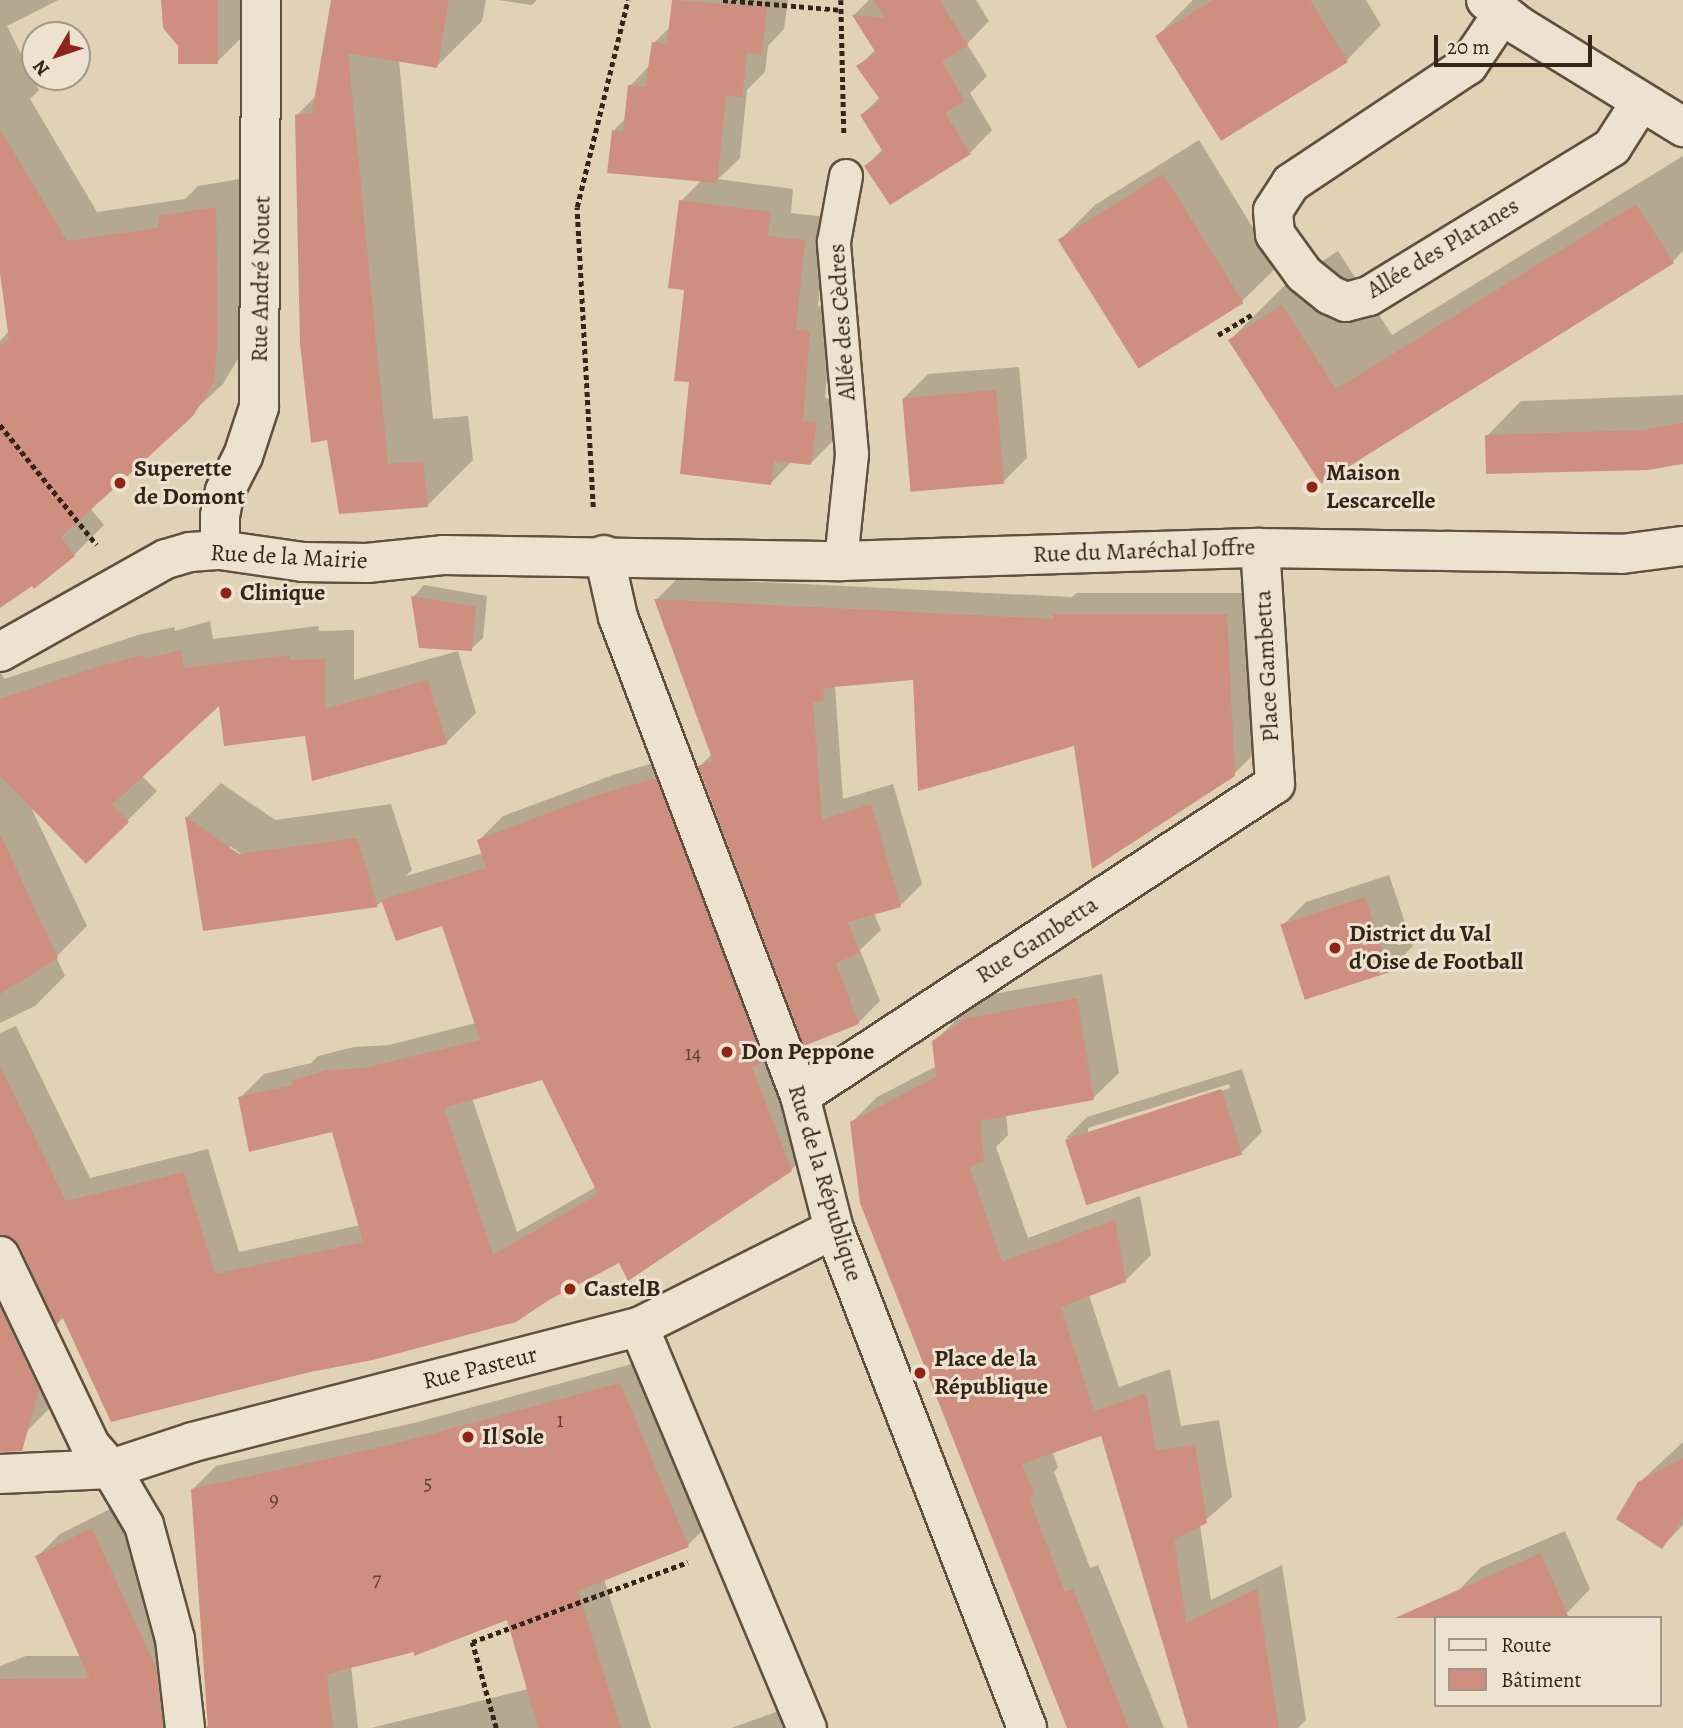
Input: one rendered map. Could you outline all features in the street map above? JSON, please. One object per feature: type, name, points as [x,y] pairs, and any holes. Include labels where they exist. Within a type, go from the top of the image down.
[{"type":"street","name":"Rue André Nouet","points":[[220,550],[220,516],[225,491],[243,456],[259,407],[261,0]]},
{"type":"street","points":[[1495,7],[1640,103],[1683,127]]},
{"type":"street","name":"Allée des Platanes","points":[[1495,7],[1468,65],[1291,183],[1273,211],[1275,234],[1304,274],[1330,295],[1346,302],[1369,296],[1612,147],[1640,103]]},
{"type":"street","name":"Rue du Maréchal Joffre","points":[[604,555],[841,561],[1260,548],[1622,554],[1683,546]]},
{"type":"street","name":"Place Gambetta","points":[[1260,548],[1275,784]]},
{"type":"street","name":"Rue de la Mairie","points":[[0,652],[166,559],[190,552],[220,550],[303,562],[367,563],[443,555],[604,555]]},
{"type":"street","name":"Rue de la République","points":[[604,555],[618,617],[800,1096],[834,1229],[1027,1728]]},
{"type":"street","name":"Rue Gambetta","points":[[800,1096],[1275,784]]},
{"type":"street","name":"Rue Pasteur","points":[[0,1474],[111,1469],[193,1443],[639,1327],[834,1229]]},
{"type":"street","points":[[0,1256],[90,1445],[111,1469],[144,1525],[175,1639],[185,1728]]},
{"type":"street","points":[[639,1327],[807,1728]]},
{"type":"lane","name":"Allée des Cèdres","points":[[841,561],[852,454],[834,242],[846,177]]},
{"type":"path","points":[[593,507],[577,207],[628,0]]},
{"type":"path","points":[[723,0],[841,10]]},
{"type":"path","points":[[841,0],[846,177]]},
{"type":"path","points":[[1218,335],[1251,315]]},
{"type":"path","points":[[0,425],[126,581]]},
{"type":"path","points":[[496,1728],[472,1642],[731,1546]]},
{"type":"building","points":[[161,0],[218,0],[218,64],[178,64],[178,46],[163,28]]},
{"type":"building","points":[[331,0],[449,0],[437,68],[348,53],[388,464],[423,461],[428,507],[339,514],[327,440],[311,443],[300,344],[295,115],[312,113]]},
{"type":"building","points":[[672,0],[767,7],[762,54],[747,53],[742,97],[726,96],[717,183],[607,173],[612,130],[623,132],[628,85],[645,87],[652,42],[667,44]]},
{"type":"building","points":[[873,0],[939,0],[968,45],[942,62],[965,101],[945,113],[971,154],[890,205],[864,166],[883,152],[860,115],[881,101],[856,66],[876,53],[852,15],[885,18]]},
{"type":"building","points":[[1213,0],[1310,0],[1348,62],[1221,141],[1155,36]]},
{"type":"building","points":[[0,129],[67,241],[159,228],[158,216],[216,207],[218,334],[214,382],[193,416],[61,537],[75,556],[34,589],[32,586],[0,608],[0,345],[9,340],[0,273]]},
{"type":"building","points":[[1163,174],[1244,303],[1138,369],[1058,240]]},
{"type":"building","points":[[679,200],[771,212],[768,236],[805,240],[796,329],[810,331],[803,421],[817,422],[811,465],[774,461],[771,485],[680,474],[689,382],[674,381],[684,290],[668,288]]},
{"type":"building","points":[[1636,204],[1674,263],[1321,484],[1228,340],[1282,305],[1336,389]]},
{"type":"building","points":[[996,390],[1004,484],[911,492],[902,398]]},
{"type":"building","points":[[1683,423],[1683,464],[1648,470],[1486,474],[1485,435],[1643,430]]},
{"type":"building","points":[[411,596],[476,607],[472,651],[419,648]]},
{"type":"building","points":[[654,599],[1054,619],[1053,614],[1227,614],[1235,776],[1092,869],[1074,746],[918,791],[913,680],[823,688],[824,700],[813,702],[822,820],[871,804],[901,907],[848,922],[860,953],[836,963],[859,1024],[804,1046],[698,766],[713,761]]},
{"type":"building","points":[[181,650],[184,668],[289,655],[290,660],[325,659],[325,709],[428,680],[447,744],[312,781],[305,736],[224,746],[219,706],[112,805],[129,822],[86,864],[0,776],[0,699],[107,664],[144,655],[145,659]]},
{"type":"building","points":[[656,778],[764,1062],[752,1067],[792,1171],[628,1281],[619,1263],[549,1300],[516,1322],[373,1360],[310,1372],[111,1422],[61,1314],[57,1326],[20,1247],[12,1238],[0,1234],[0,1066],[66,1201],[184,1172],[215,1274],[363,1242],[332,1132],[249,1152],[238,1097],[293,1085],[292,1080],[328,1070],[364,1068],[480,1040],[442,926],[396,941],[381,900],[486,868],[477,840],[588,798]],"holes":[[[542,1080],[598,1194],[493,1255],[444,1108]]]},
{"type":"building","points":[[185,816],[239,854],[357,838],[378,907],[203,931]]},
{"type":"building","points":[[0,834],[58,958],[0,994]]},
{"type":"building","name":"District du Val d'Oise de Football","points":[[1365,897],[1389,972],[1305,1000],[1280,925]]},
{"type":"building","points":[[1077,998],[1094,1100],[980,1121],[984,1162],[969,1166],[1002,1262],[1115,1220],[1126,1282],[1061,1307],[1094,1411],[1146,1393],[1156,1450],[1195,1445],[1207,1523],[1174,1539],[1186,1623],[1257,1589],[1279,1728],[1188,1728],[1101,1436],[1022,1464],[1034,1494],[1029,1498],[1065,1592],[1073,1589],[1129,1728],[1067,1728],[860,1203],[850,1122],[936,1077],[932,1041],[967,1018]]},
{"type":"building","points":[[1221,1089],[1242,1155],[1086,1205],[1065,1140]]},
{"type":"building","points":[[0,1307],[39,1390],[22,1451],[0,1452]]},
{"type":"building","points":[[620,1383],[689,1547],[578,1591],[621,1728],[538,1728],[507,1620],[414,1656],[414,1652],[327,1674],[333,1728],[208,1728],[191,1489],[390,1445]]},
{"type":"building","points":[[1683,1458],[1683,1518],[1662,1549],[1616,1519],[1638,1482]]},
{"type":"building","points":[[92,1528],[156,1668],[163,1728],[0,1728],[0,1679],[89,1678],[35,1556]]},
{"type":"building","points":[[1541,1553],[1568,1616],[1434,1616],[1395,1618]]},
{"type":"place","name":"Superette de Domont","points":[[120,483]]},
{"type":"place","name":"Maison Lescarcelle","points":[[1312,487]]},
{"type":"place","name":"Clinique","points":[[226,593]]},
{"type":"place","name":"District du Val d'Oise de Football","points":[[1335,948]]},
{"type":"place","name":"Don Peppone","points":[[727,1052]]},
{"type":"place","name":"CastelB","points":[[570,1289]]},
{"type":"place","name":"Place de la République","points":[[920,1373]]},
{"type":"place","name":"Il Sole","points":[[468,1437]]}]
